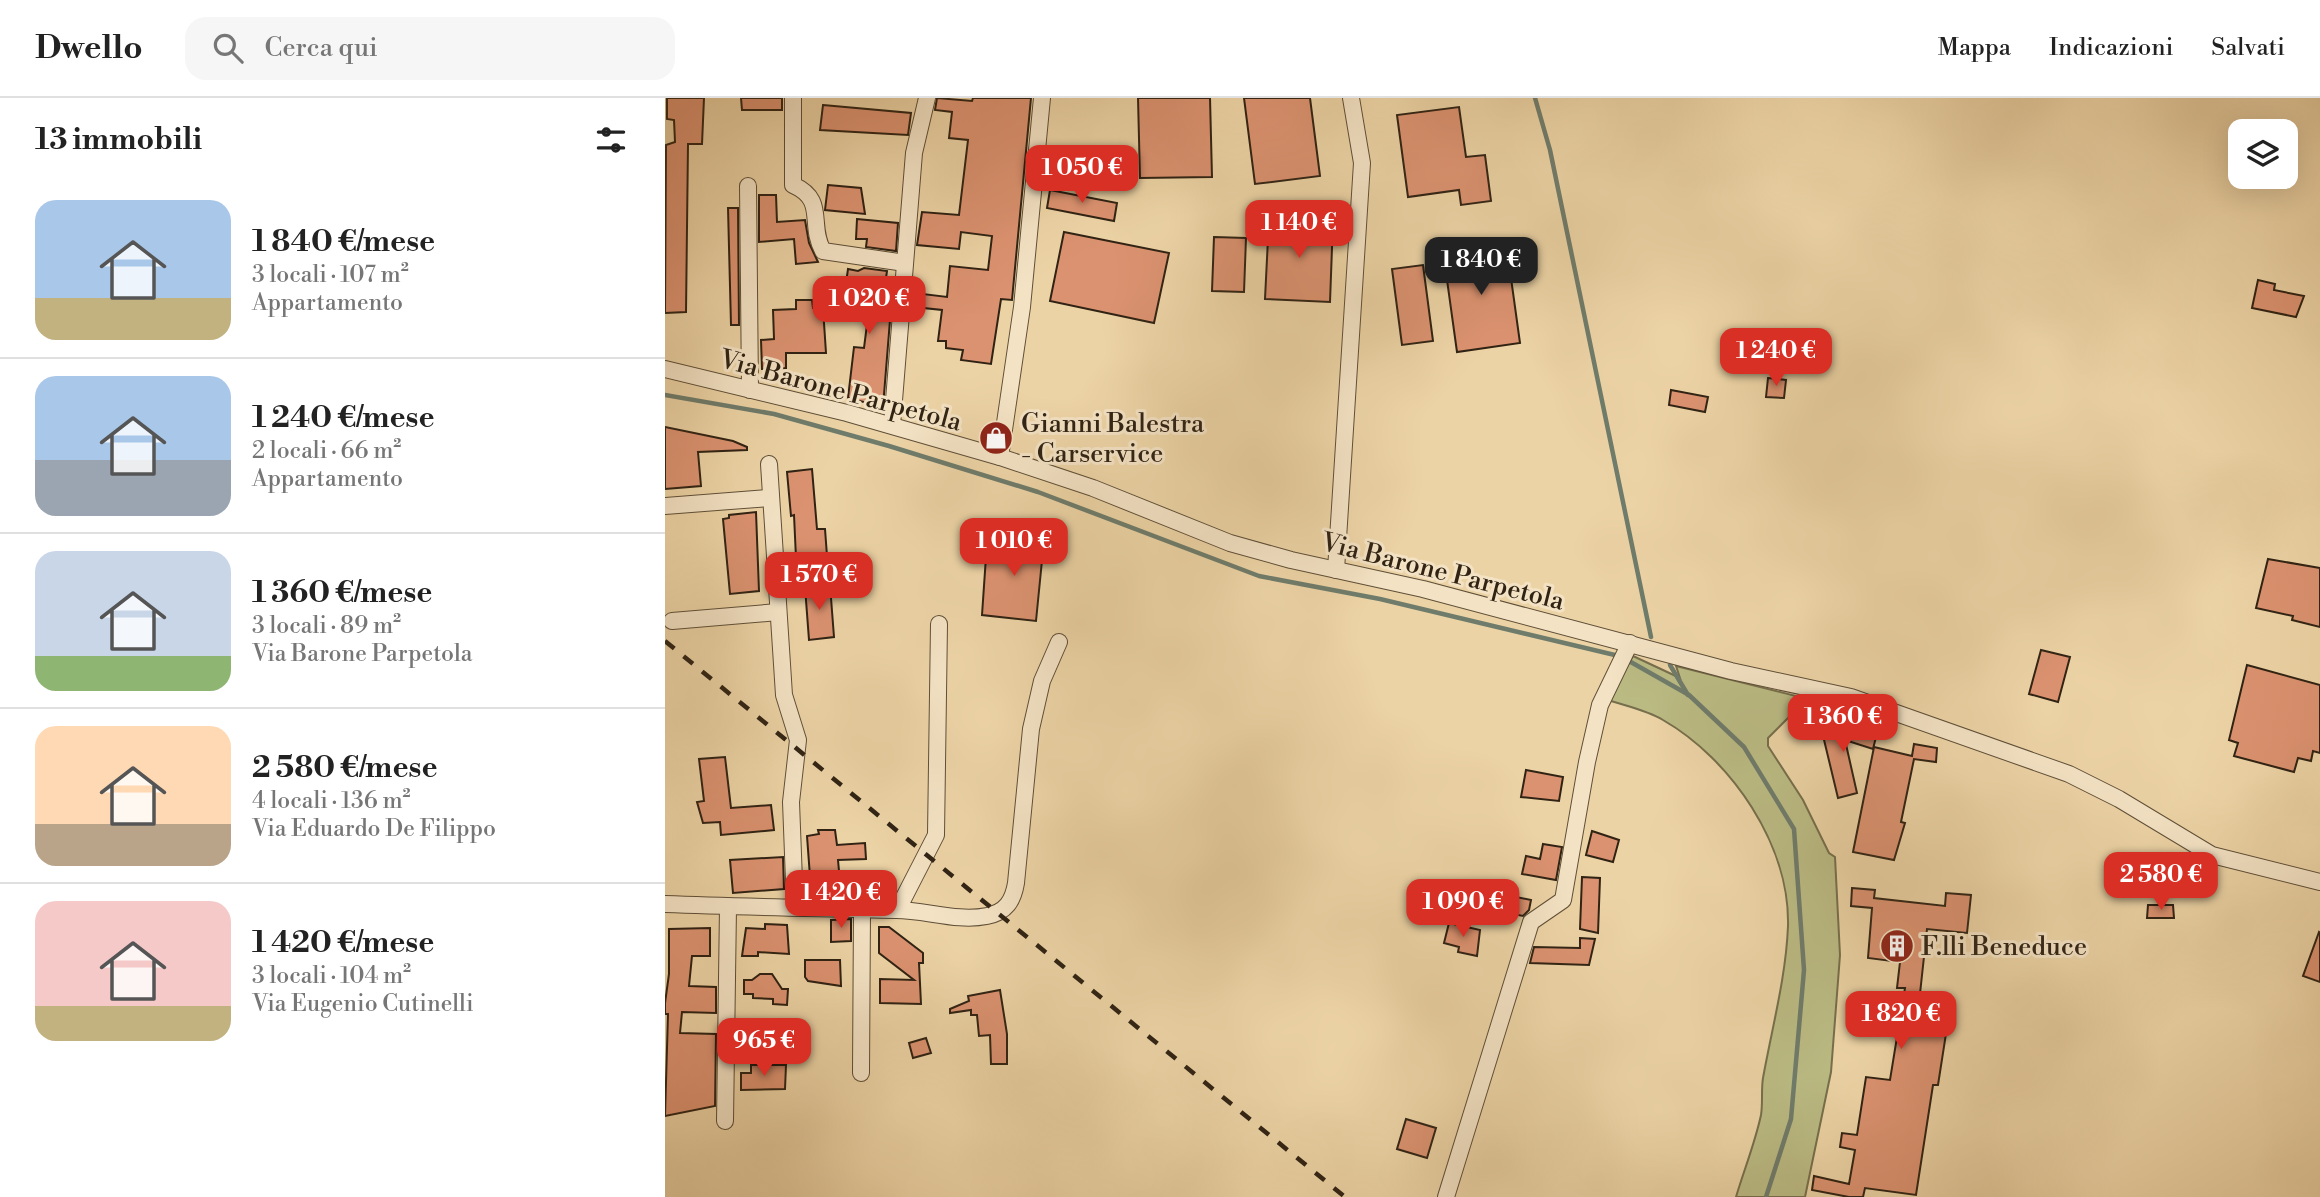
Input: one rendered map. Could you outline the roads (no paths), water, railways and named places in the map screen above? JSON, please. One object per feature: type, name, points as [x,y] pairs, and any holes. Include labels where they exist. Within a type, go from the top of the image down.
[{"type":"street","points":[[793,98],[793,186],[807,192],[813,199],[823,251],[905,262]]},
{"type":"street","points":[[893,425],[914,153],[927,98]]},
{"type":"street","points":[[1000,457],[1022,307],[1042,98]]},
{"type":"street","points":[[1336,570],[1361,163],[1351,98]]},
{"type":"street","points":[[748,186],[750,390]]},
{"type":"street","name":"Via Barone Parpetola","points":[[665,369],[893,425],[1000,457],[1082,484],[1230,542],[1731,671],[1851,697],[2059,770],[2119,799],[2197,847],[2220,857],[2320,882]]},
{"type":"street","points":[[769,464],[769,498],[784,695],[798,740],[791,802],[796,907]]},
{"type":"street","points":[[665,506],[769,498]]},
{"type":"street","points":[[672,621],[778,612]]},
{"type":"street","points":[[898,909],[936,835],[939,624]]},
{"type":"street","points":[[665,904],[898,909],[967,917],[988,915],[1011,904],[1016,883],[1033,717],[1042,681],[1059,642]]},
{"type":"street","points":[[1446,1197],[1531,922],[1563,900],[1587,762],[1600,705],[1630,643]]},
{"type":"street","points":[[725,1121],[728,907]]},
{"type":"street","points":[[861,1073],[862,910]]},
{"type":"waterway","points":[[1535,98],[1550,150],[1651,637]]},
{"type":"waterway","points":[[665,395],[774,414],[889,446],[1038,492],[1259,576],[1380,599],[1619,656]]},
{"type":"waterway","points":[[1629,661],[1689,695],[1744,747],[1794,829],[1804,970],[1791,1119],[1766,1197]]},
{"type":"waterway","points":[[1670,665],[1688,695]]},
{"type":"railway","points":[[665,641],[1345,1197]]},
{"type":"place","name":"Gianni Balestra - Carservice","points":[[996,438]]},
{"type":"place","name":"F.lli Beneduce","points":[[1897,946]]}]
